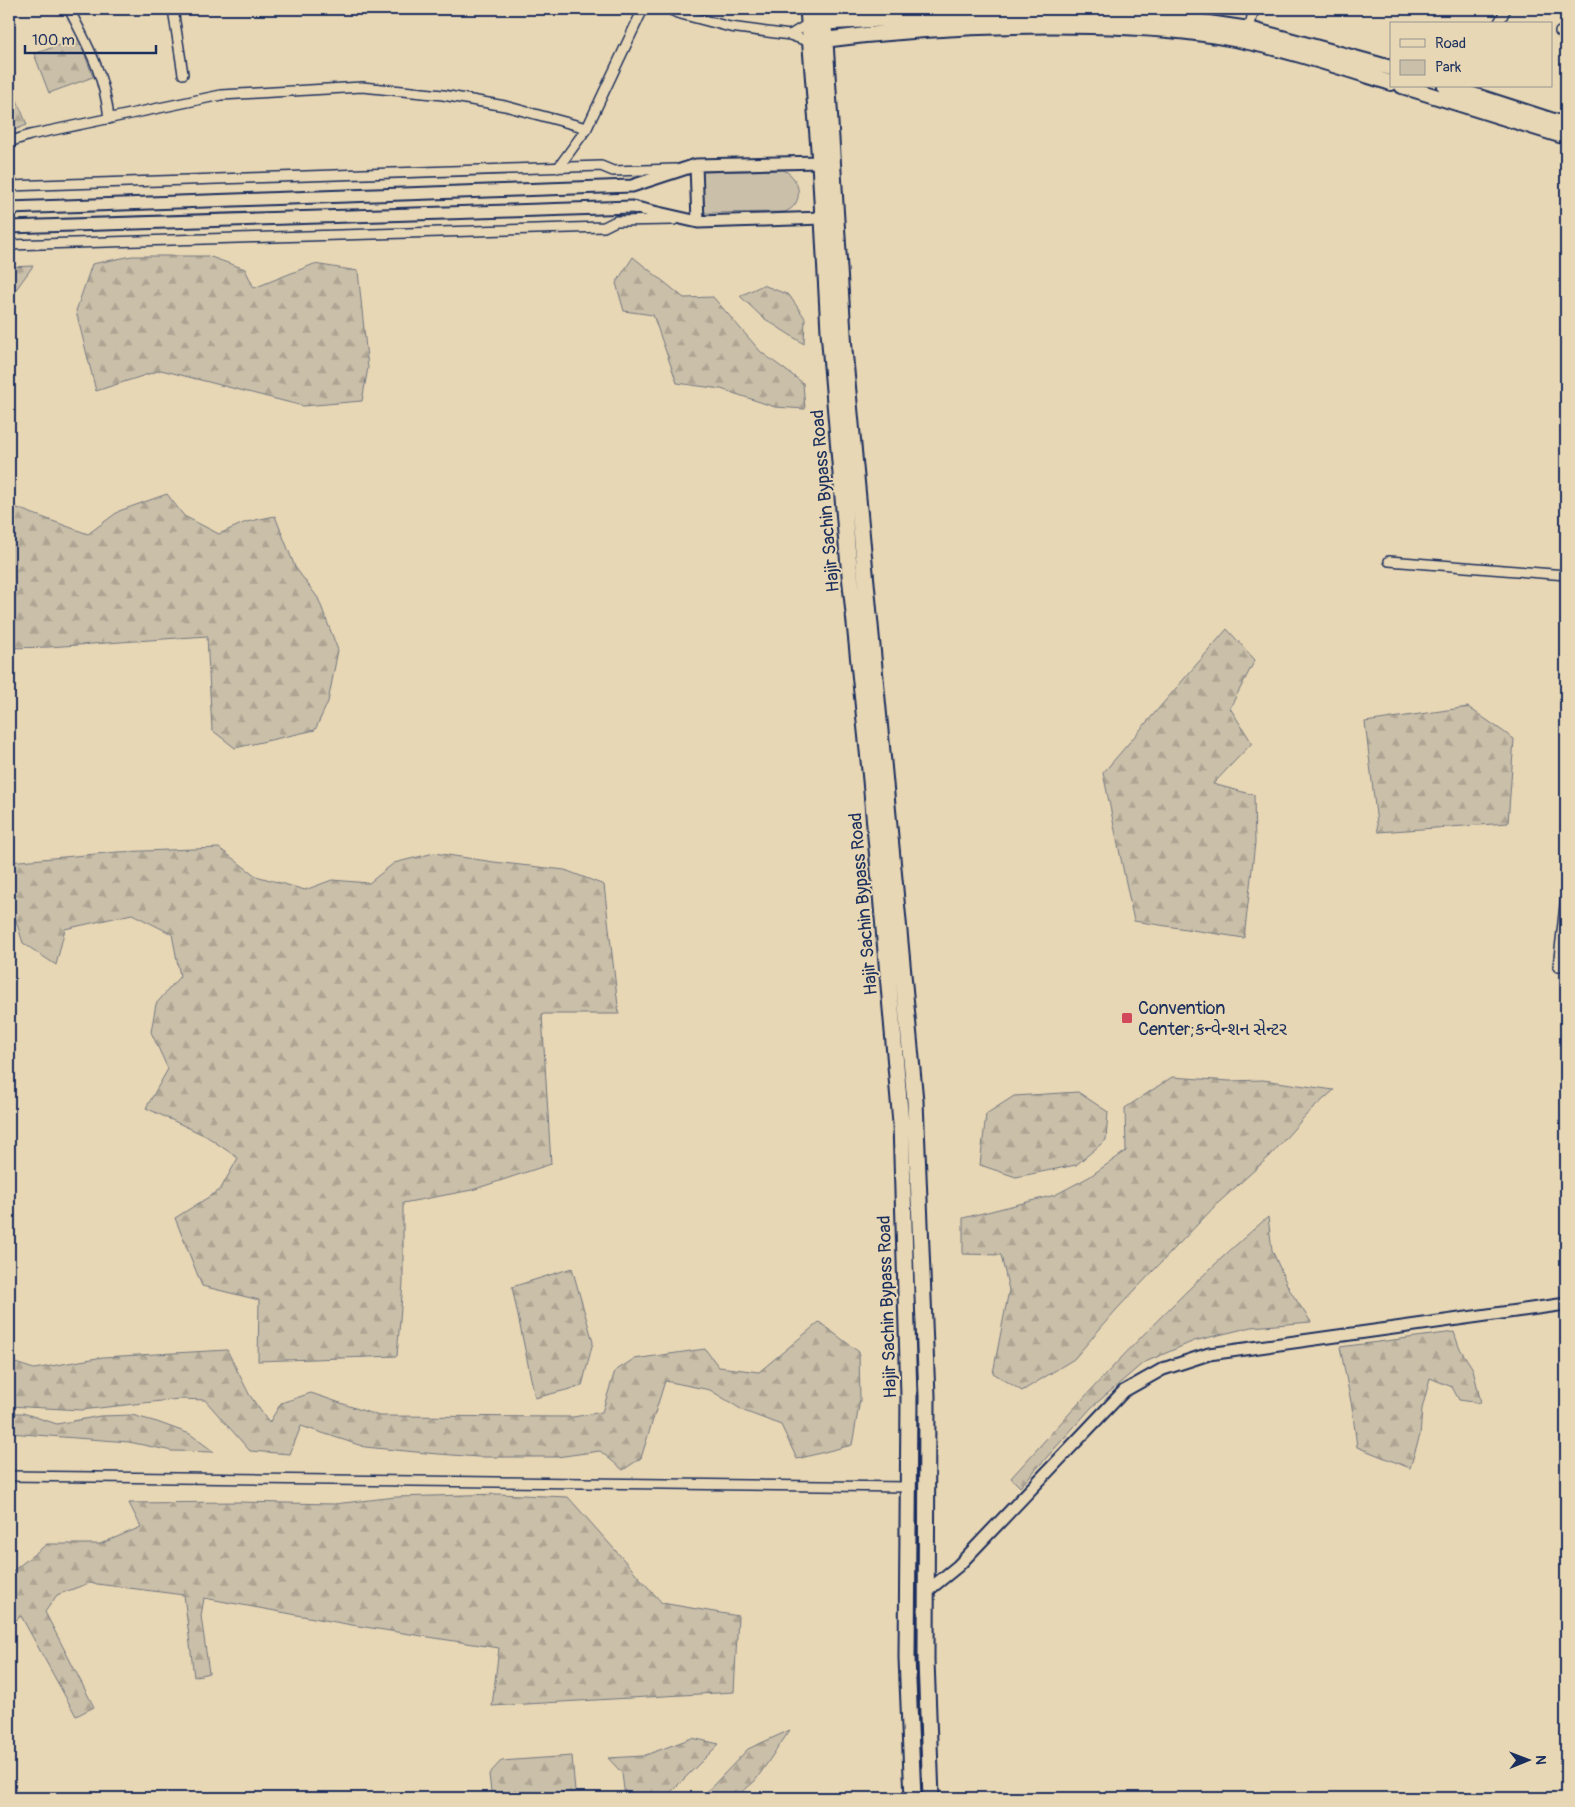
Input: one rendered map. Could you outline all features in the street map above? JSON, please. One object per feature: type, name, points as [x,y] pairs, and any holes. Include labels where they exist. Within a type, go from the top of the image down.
[{"type":"highway","name":"Hajir Sachin Bypass Road","points":[[808,16],[818,41],[820,162],[829,331],[846,536],[871,780],[901,1123],[909,1396],[907,1658],[913,1798]]},
{"type":"highway","points":[[823,16],[818,41],[844,350],[915,1101],[927,1396],[926,1660],[931,1798]]},
{"type":"main road","points":[[808,16],[1008,12],[1141,15],[1249,29],[1390,68]]},
{"type":"main road","points":[[818,41],[857,35],[976,27],[1044,25],[1134,27],[1180,31],[1252,42],[1390,83]]},
{"type":"main road","points":[[1408,88],[1566,137]]},
{"type":"main road","points":[[1464,89],[1566,124]]},
{"type":"street","points":[[69,9],[96,62],[108,104],[109,119]]},
{"type":"street","points":[[173,9],[183,74]]},
{"type":"street","points":[[558,168],[587,128],[643,9]]},
{"type":"street","points":[[670,9],[677,13],[730,27],[790,34],[818,41]]},
{"type":"street","points":[[1249,29],[1254,9]]},
{"type":"street","points":[[1499,22],[1506,9]]},
{"type":"street","points":[[790,34],[808,16]]},
{"type":"street","points":[[9,142],[30,135],[221,95],[362,87],[443,95],[505,106],[587,128]]},
{"type":"street","points":[[9,186],[601,166],[614,171],[820,162]]},
{"type":"street","points":[[9,208],[632,186],[692,167]]},
{"type":"street","points":[[692,167],[693,221]]},
{"type":"street","points":[[9,227],[632,207],[693,221]]},
{"type":"street","points":[[9,245],[604,227],[616,221],[823,218]]},
{"type":"street","points":[[1389,561],[1566,576]]},
{"type":"street","points":[[1558,967],[1566,896]]},
{"type":"street","points":[[926,1592],[958,1566],[1124,1392],[1163,1369],[1209,1354],[1566,1304]]},
{"type":"street","points":[[9,1476],[908,1488]]},
{"type":"green space","points":[[79,38],[93,77],[49,93],[34,54]]},
{"type":"green space","points":[[9,80],[27,125],[9,132]]},
{"type":"green space","points":[[784,170],[794,179],[798,191],[796,203],[785,212],[704,213],[703,172]]},
{"type":"green space","points":[[132,256],[208,256],[245,269],[254,288],[314,264],[358,271],[368,368],[362,401],[303,406],[161,370],[96,391],[76,311],[92,264]]},
{"type":"green space","points":[[633,257],[684,298],[713,297],[761,352],[803,383],[805,409],[775,407],[721,389],[677,383],[653,315],[624,311],[616,283]]},
{"type":"green space","points":[[33,266],[9,299],[9,267]]},
{"type":"green space","points":[[763,285],[789,295],[805,318],[804,344],[762,317],[740,296]]},
{"type":"green space","points":[[167,494],[184,516],[219,534],[246,522],[275,516],[295,567],[318,598],[338,650],[328,702],[315,730],[235,748],[212,730],[207,636],[9,648],[9,505],[88,534],[119,511]]},
{"type":"green space","points":[[1227,629],[1255,660],[1230,708],[1252,743],[1213,784],[1254,795],[1255,843],[1244,938],[1134,921],[1103,773]]},
{"type":"green space","points":[[1468,707],[1514,739],[1508,823],[1378,832],[1365,722]]},
{"type":"green space","points":[[219,848],[256,876],[305,890],[332,880],[369,883],[394,863],[434,853],[565,870],[604,885],[619,1014],[542,1014],[551,1164],[472,1190],[403,1203],[403,1283],[397,1356],[258,1361],[259,1300],[202,1286],[175,1218],[220,1190],[238,1158],[206,1136],[146,1108],[168,1069],[151,1032],[156,1004],[180,976],[172,934],[132,914],[65,929],[56,965],[23,943],[12,908],[9,862],[118,852]]},
{"type":"green space","points":[[1172,1077],[1230,1081],[1263,1080],[1334,1090],[1307,1114],[1270,1156],[1217,1204],[1116,1310],[1074,1359],[1022,1391],[993,1373],[1009,1290],[1001,1255],[963,1254],[963,1218],[1055,1195],[1089,1177],[1126,1151],[1125,1108]]},
{"type":"green space","points":[[1078,1092],[1108,1112],[1106,1140],[1076,1165],[1016,1177],[980,1165],[986,1114],[1014,1096]]},
{"type":"green space","points":[[1268,1217],[1272,1250],[1289,1289],[1311,1322],[1252,1327],[1194,1341],[1143,1363],[1092,1407],[1020,1487],[1011,1478],[1073,1410],[1167,1310]]},
{"type":"green space","points":[[572,1268],[593,1342],[582,1386],[535,1398],[512,1287]]},
{"type":"green space","points":[[819,1322],[859,1352],[860,1400],[852,1445],[797,1459],[781,1425],[744,1411],[710,1390],[665,1381],[641,1458],[623,1470],[600,1451],[557,1457],[478,1457],[426,1453],[365,1447],[301,1426],[290,1454],[250,1451],[205,1400],[179,1399],[81,1410],[9,1406],[9,1361],[34,1369],[103,1357],[227,1350],[249,1394],[269,1423],[281,1403],[311,1393],[379,1416],[573,1417],[602,1412],[615,1371],[634,1359],[705,1349],[719,1367],[759,1372]]},
{"type":"green space","points":[[1454,1332],[1459,1347],[1473,1369],[1481,1403],[1459,1400],[1452,1387],[1430,1378],[1422,1409],[1420,1435],[1410,1468],[1357,1447],[1352,1407],[1340,1347]]},
{"type":"green space","points":[[9,1413],[23,1413],[57,1424],[100,1416],[132,1415],[190,1434],[214,1452],[172,1451],[129,1442],[9,1433]]},
{"type":"green space","points":[[499,1494],[568,1497],[662,1603],[738,1616],[734,1692],[492,1706],[499,1648],[352,1625],[204,1598],[201,1616],[209,1673],[194,1677],[184,1595],[89,1583],[57,1595],[45,1612],[94,1707],[76,1716],[21,1616],[9,1626],[9,1574],[47,1544],[100,1544],[141,1527],[129,1503],[238,1502],[334,1504],[396,1497]]},
{"type":"green space","points":[[790,1730],[755,1781],[735,1798],[701,1798],[748,1749]]},
{"type":"green space","points":[[692,1738],[719,1744],[665,1798],[625,1798],[622,1773],[608,1758],[643,1756]]},
{"type":"green space","points":[[572,1756],[575,1792],[491,1792],[489,1774],[501,1761]]},
{"type":"place","name":"Convention Center;કન્વેન્શન સેન્ટર","points":[[1127,1018]]}]
